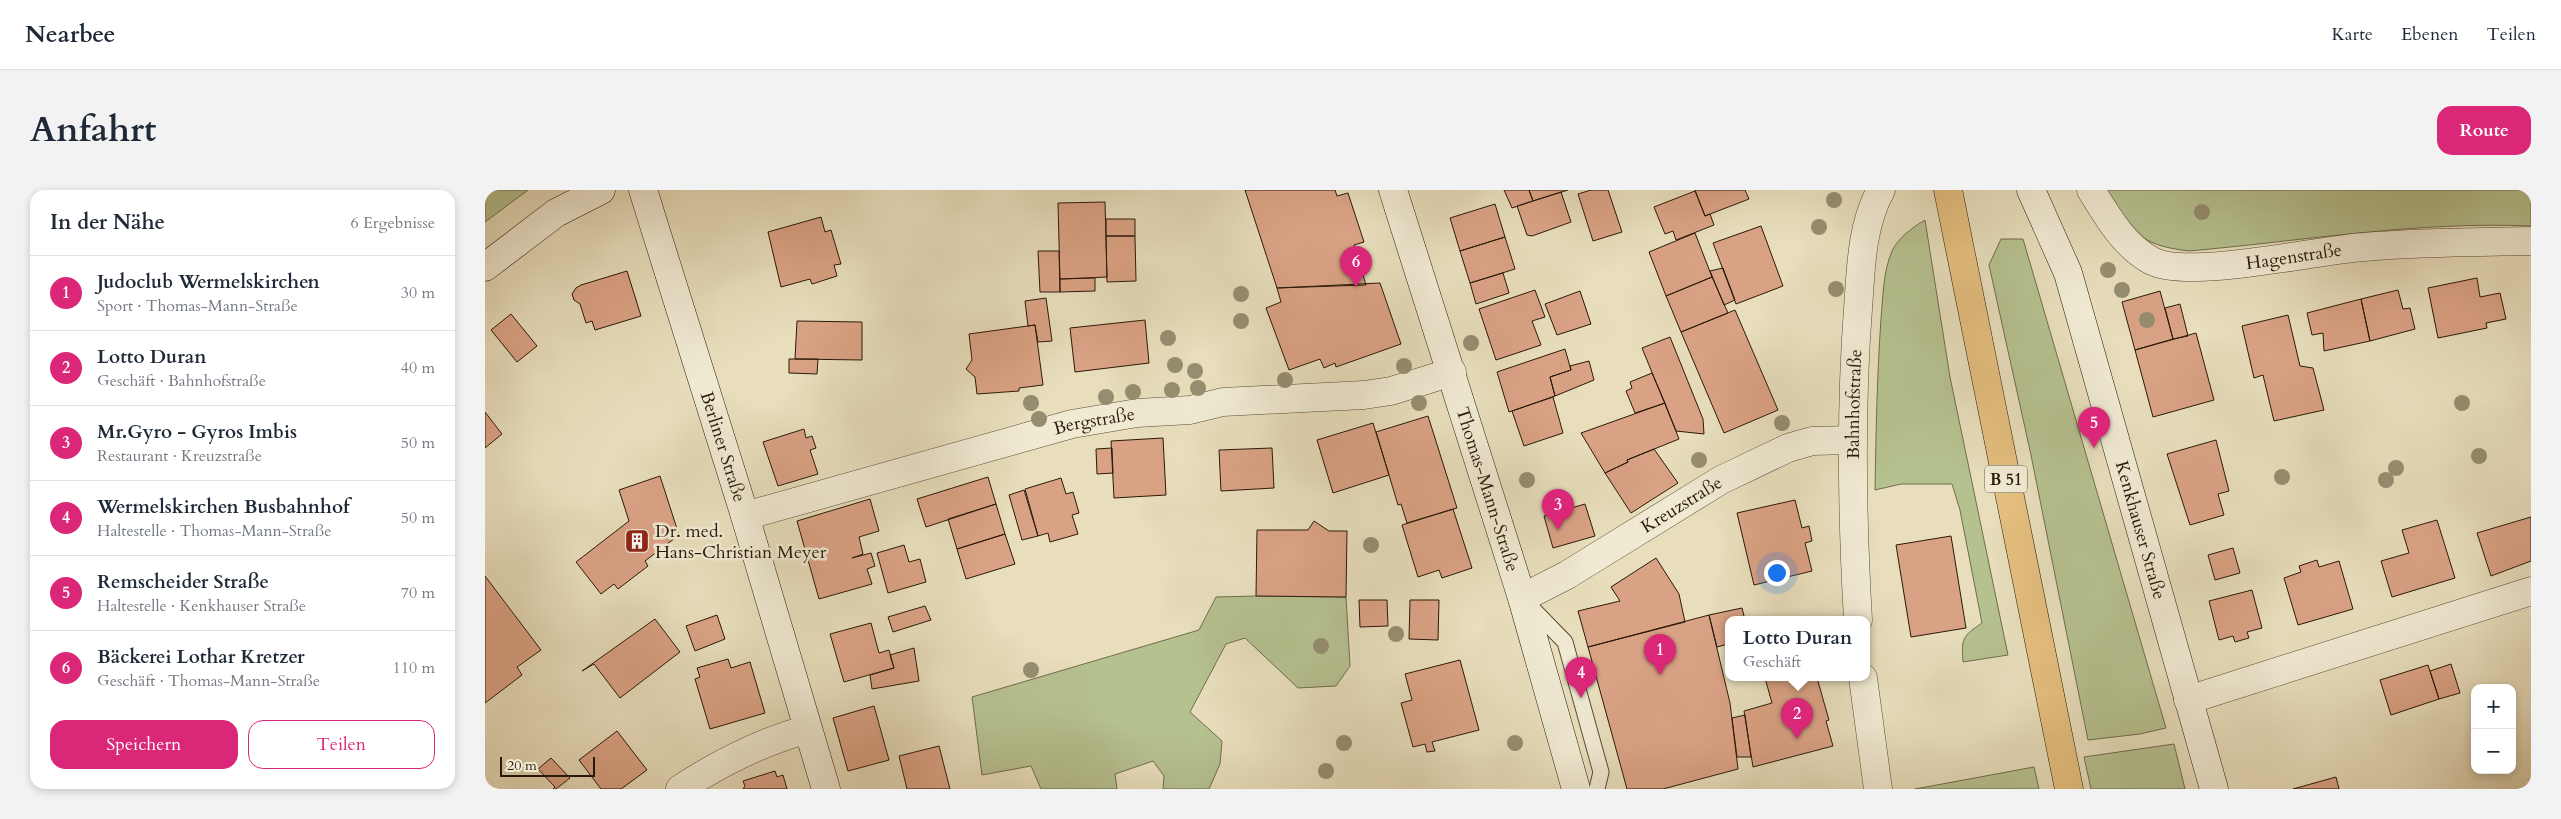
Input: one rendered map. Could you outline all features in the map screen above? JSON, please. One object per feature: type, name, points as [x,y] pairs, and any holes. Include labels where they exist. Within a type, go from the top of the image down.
[{"type":"main road","name":"B 51","points":[[1949,190],[2067,780]]},
{"type":"street","points":[[485,267],[556,213],[601,190]]},
{"type":"street","name":"Berliner Straße","points":[[643,190],[745,516],[826,789]]},
{"type":"street","name":"Thomas-Mann-Straße","points":[[1393,190],[1522,598],[1576,789]]},
{"type":"street","name":"Bahnhofstraße","points":[[1858,616],[1851,440],[1861,264],[1869,220],[1881,190]]},
{"type":"street","name":"Kenkhauser Straße","points":[[2031,190],[2068,273],[2214,789]]},
{"type":"street","name":"Hagenstraße","points":[[2091,190],[2124,239],[2153,261],[2166,266],[2186,267],[2361,247],[2444,242],[2531,241]]},
{"type":"street","name":"Bergstraße","points":[[745,516],[1072,424],[1137,413],[1190,410],[1223,402],[1364,395],[1391,390],[1452,372]]},
{"type":"street","name":"Kreuzstraße","points":[[1522,598],[1567,575],[1721,480],[1788,448],[1812,441],[1851,440]]},
{"type":"street","points":[[2188,700],[2531,591]]},
{"type":"street","points":[[1863,681],[1878,789]]},
{"type":"street","points":[[680,789],[736,754],[773,739],[808,729]]},
{"type":"lane","points":[[1522,598],[1565,642],[1601,772],[1597,789]]},
{"type":"green space","points":[[485,190],[528,190],[485,222]]},
{"type":"green space","points":[[2104,190],[2531,190],[2531,226],[2445,226],[2403,229],[2189,251],[2158,245],[2138,234],[2122,216]]},
{"type":"green space","points":[[1925,220],[1950,377],[2008,655],[1963,662],[1962,648],[1965,638],[1982,623],[1960,510],[1952,484],[1901,484],[1875,490],[1876,426],[1885,276],[1889,259],[1895,246],[1906,233]]},
{"type":"green space","points":[[2001,239],[2023,239],[2166,728],[2140,734],[2088,740],[2031,455],[1989,265]]},
{"type":"green space","points":[[1216,597],[1346,597],[1350,666],[1336,686],[1298,688],[1245,638],[1226,644],[1190,712],[1222,741],[1220,764],[1209,789],[1163,789],[1164,776],[1153,761],[1115,774],[1117,789],[1041,789],[1031,766],[982,775],[972,697],[1199,630]]},
{"type":"green space","points":[[2174,744],[2185,789],[2091,789],[2084,757]]},
{"type":"green space","points":[[2034,767],[2039,789],[1915,789]]},
{"type":"building","points":[[1245,190],[1335,190],[1337,196],[1348,193],[1364,242],[1354,245],[1366,285],[1277,288]]},
{"type":"building","points":[[1504,190],[1529,190],[1533,201],[1512,208]]},
{"type":"building","points":[[1529,190],[1568,190],[1533,201]]},
{"type":"building","points":[[1591,190],[1608,190],[1622,232],[1593,241],[1578,194]]},
{"type":"building","points":[[1695,190],[1745,190],[1749,199],[1705,216]]},
{"type":"building","points":[[1695,191],[1705,216],[1710,214],[1714,225],[1676,240],[1673,231],[1665,234],[1654,207]]},
{"type":"building","points":[[1561,192],[1571,222],[1532,236],[1527,235],[1517,206]]},
{"type":"building","points":[[1105,202],[1107,277],[1060,279],[1058,203]]},
{"type":"building","points":[[1495,204],[1505,237],[1460,251],[1450,218]]},
{"type":"building","points":[[821,217],[825,232],[831,230],[841,264],[834,265],[837,276],[812,284],[810,279],[781,287],[768,232]]},
{"type":"building","points":[[1106,219],[1135,219],[1135,236],[1106,236]]},
{"type":"building","points":[[1761,226],[1783,286],[1736,304],[1713,243]]},
{"type":"building","points":[[1695,233],[1712,277],[1666,296],[1649,252]]},
{"type":"building","points":[[1106,236],[1135,236],[1136,281],[1107,282]]},
{"type":"building","points":[[1505,237],[1515,269],[1470,283],[1460,251]]},
{"type":"building","points":[[1038,251],[1059,251],[1060,292],[1040,292]]},
{"type":"building","points":[[1723,268],[1735,300],[1724,305],[1710,271]]},
{"type":"building","points":[[627,271],[641,316],[595,330],[592,321],[586,323],[580,304],[574,300],[572,294],[581,285]]},
{"type":"building","points":[[1503,273],[1509,293],[1476,304],[1470,283]]},
{"type":"building","points":[[1712,277],[1728,313],[1681,332],[1666,296]]},
{"type":"building","points":[[1095,278],[1095,291],[1060,292],[1060,279]]},
{"type":"building","points":[[2477,278],[2480,297],[2500,293],[2506,319],[2486,323],[2487,328],[2438,338],[2428,288]]},
{"type":"building","points":[[1380,283],[1401,344],[1336,367],[1335,363],[1324,368],[1320,359],[1289,370],[1266,308],[1281,302],[1277,288]]},
{"type":"building","points":[[1535,290],[1545,317],[1532,321],[1541,345],[1496,360],[1479,309]]},
{"type":"building","points":[[2398,290],[2403,309],[2410,308],[2415,329],[2370,341],[2361,299]]},
{"type":"building","points":[[1580,291],[1591,324],[1557,335],[1545,304]]},
{"type":"building","points":[[2160,291],[2173,339],[2135,350],[2122,302]]},
{"type":"building","points":[[1046,298],[1052,341],[1038,342],[1035,325],[1028,326],[1025,301]]},
{"type":"building","points":[[2361,299],[2370,341],[2324,351],[2323,333],[2312,335],[2307,313]]},
{"type":"building","points":[[2180,304],[2188,336],[2173,339],[2165,308]]},
{"type":"building","points":[[1735,310],[1778,410],[1724,433],[1681,332]]},
{"type":"building","points":[[511,314],[537,346],[517,362],[491,330]]},
{"type":"building","points":[[2288,315],[2300,366],[2313,368],[2324,410],[2274,421],[2263,375],[2254,378],[2242,326]]},
{"type":"building","points":[[1145,320],[1149,363],[1075,372],[1070,328]]},
{"type":"building","points":[[797,321],[862,322],[862,360],[795,359]]},
{"type":"building","points":[[1035,325],[1043,385],[1019,388],[1019,391],[977,394],[975,377],[966,369],[972,360],[969,334]]},
{"type":"building","points":[[2196,333],[2214,400],[2153,417],[2135,350]]},
{"type":"building","points":[[1670,337],[1703,419],[1704,434],[1676,431],[1642,348]]},
{"type":"building","points":[[1565,349],[1571,370],[1550,377],[1555,396],[1509,412],[1497,372]]},
{"type":"building","points":[[789,359],[818,359],[817,374],[789,373]]},
{"type":"building","points":[[1589,361],[1594,380],[1555,396],[1550,377],[1571,370],[1570,366]]},
{"type":"building","points":[[1652,373],[1665,403],[1635,413],[1626,391],[1632,388],[1630,382]]},
{"type":"building","points":[[1553,397],[1563,433],[1524,446],[1512,411]]},
{"type":"building","points":[[1665,403],[1679,439],[1627,460],[1628,462],[1605,473],[1581,433]]},
{"type":"building","points":[[485,412],[502,434],[485,448]]},
{"type":"building","points":[[1428,416],[1457,508],[1407,523],[1401,504],[1398,505],[1376,432]]},
{"type":"building","points":[[1373,423],[1389,475],[1333,493],[1317,440]]},
{"type":"building","points":[[804,429],[806,438],[812,436],[816,448],[810,450],[818,474],[778,486],[763,442]]},
{"type":"building","points":[[1163,438],[1166,495],[1114,498],[1111,441]]},
{"type":"building","points":[[2216,440],[2229,491],[2218,494],[2224,515],[2190,525],[2167,454]]},
{"type":"building","points":[[1112,448],[1113,473],[1097,474],[1096,449]]},
{"type":"building","points":[[1272,448],[1274,488],[1221,491],[1219,450]]},
{"type":"building","points":[[1654,449],[1678,483],[1631,513],[1605,473],[1628,462],[1627,460]]},
{"type":"building","name":"Dr. med. Hans-Christian Meyer","points":[[660,476],[679,535],[645,561],[648,566],[618,589],[614,584],[601,594],[576,562],[629,521],[619,490]]},
{"type":"building","points":[[988,477],[996,504],[926,527],[917,499]]},
{"type":"building","points":[[1061,478],[1066,494],[1073,492],[1079,513],[1072,515],[1078,534],[1050,542],[1048,533],[1038,536],[1025,489]]},
{"type":"building","points":[[1024,490],[1038,536],[1022,540],[1009,495]]},
{"type":"building","points":[[870,499],[879,531],[859,537],[863,554],[852,558],[871,553],[875,566],[867,569],[872,584],[819,599],[797,521]]},
{"type":"building","points":[[1795,500],[1802,528],[1809,526],[1812,541],[1805,543],[1812,571],[1754,585],[1737,513]]},
{"type":"building","points":[[996,504],[1005,534],[957,549],[948,519]]},
{"type":"building","points":[[1585,504],[1595,536],[1553,548],[1544,516]]},
{"type":"building","points":[[1453,509],[1472,568],[1442,578],[1439,570],[1418,577],[1402,525]]},
{"type":"building","points":[[2531,517],[2531,561],[2491,576],[2477,533]]},
{"type":"building","points":[[2437,520],[2455,578],[2392,597],[2381,561],[2409,553],[2402,530]]},
{"type":"building","points":[[1314,521],[1329,531],[1347,531],[1346,597],[1256,596],[1257,530],[1308,530]]},
{"type":"building","points":[[1005,534],[1015,564],[966,579],[957,549]]},
{"type":"building","points":[[1951,536],[1966,628],[1911,637],[1896,545]]},
{"type":"building","points":[[904,545],[909,562],[920,559],[926,582],[888,593],[877,553]]},
{"type":"building","points":[[2233,548],[2240,573],[2215,580],[2208,555]]},
{"type":"building","points":[[1656,558],[1679,594],[1685,622],[1588,647],[1578,611],[1620,601],[1611,587]]},
{"type":"building","points":[[2317,560],[2319,567],[2339,561],[2353,609],[2298,625],[2284,578],[2301,572],[2299,566]]},
{"type":"building","points":[[485,576],[541,650],[517,667],[522,675],[485,703]]},
{"type":"building","points":[[2252,590],[2262,628],[2247,632],[2249,638],[2235,642],[2233,636],[2219,640],[2209,601]]},
{"type":"building","points":[[1359,600],[1387,600],[1388,626],[1360,627]]},
{"type":"building","points":[[1410,600],[1439,600],[1438,640],[1409,639]]},
{"type":"building","points":[[925,606],[931,620],[893,632],[888,617]]},
{"type":"building","points":[[1742,608],[1744,616],[1725,616],[1725,645],[1717,647],[1709,615]]},
{"type":"building","points":[[717,615],[725,639],[695,651],[686,626]]},
{"type":"building","points":[[1709,615],[1730,703],[1738,769],[1663,789],[1627,789],[1588,647]]},
{"type":"building","points":[[655,619],[680,652],[620,698],[594,664],[582,671]]},
{"type":"building","points":[[871,623],[879,653],[889,650],[894,668],[844,682],[830,634]]},
{"type":"building","points":[[914,648],[919,681],[872,689],[870,675],[894,668],[890,655]]},
{"type":"building","points":[[728,659],[731,668],[750,662],[765,713],[710,729],[695,679],[700,677],[697,668]]},
{"type":"building","points":[[1460,660],[1479,730],[1432,742],[1435,751],[1427,752],[1425,744],[1413,747],[1401,703],[1412,700],[1405,674]]},
{"type":"building","points":[[2451,664],[2460,693],[2439,699],[2430,671]]},
{"type":"building","points":[[2428,665],[2439,699],[2391,715],[2380,680]]},
{"type":"building","points":[[1766,681],[1818,681],[1829,720],[1826,721],[1833,746],[1753,767],[1744,711],[1772,703]]},
{"type":"building","points":[[874,706],[889,760],[848,771],[833,718]]},
{"type":"building","points":[[1745,715],[1751,757],[1737,757],[1732,718]]},
{"type":"building","points":[[617,731],[647,770],[621,789],[601,789],[579,760]]},
{"type":"building","points":[[939,746],[950,789],[907,789],[899,756]]},
{"type":"building","points":[[551,758],[570,778],[556,789],[553,789],[555,787],[538,769]]},
{"type":"building","points":[[775,771],[777,777],[783,775],[787,789],[743,789],[745,786],[743,781]]},
{"type":"building","points":[[2336,777],[2339,789],[2293,789]]},
{"type":"place","name":"Bäckerei Lothar Kretzer","points":[[1356,287]]},
{"type":"place","name":"Remscheider Straße","points":[[2094,448]]},
{"type":"place","name":"Mr.Gyro - Gyros Imbis","points":[[1558,530]]},
{"type":"place","name":"Dr. med. Hans-Christian Meyer","points":[[637,541]]},
{"type":"place","name":"Judoclub Wermelskirchen","points":[[1660,675]]},
{"type":"place","name":"Wermelskirchen Busbahnhof","points":[[1581,698]]},
{"type":"place","name":"Lotto Duran","points":[[1797,739]]}]
